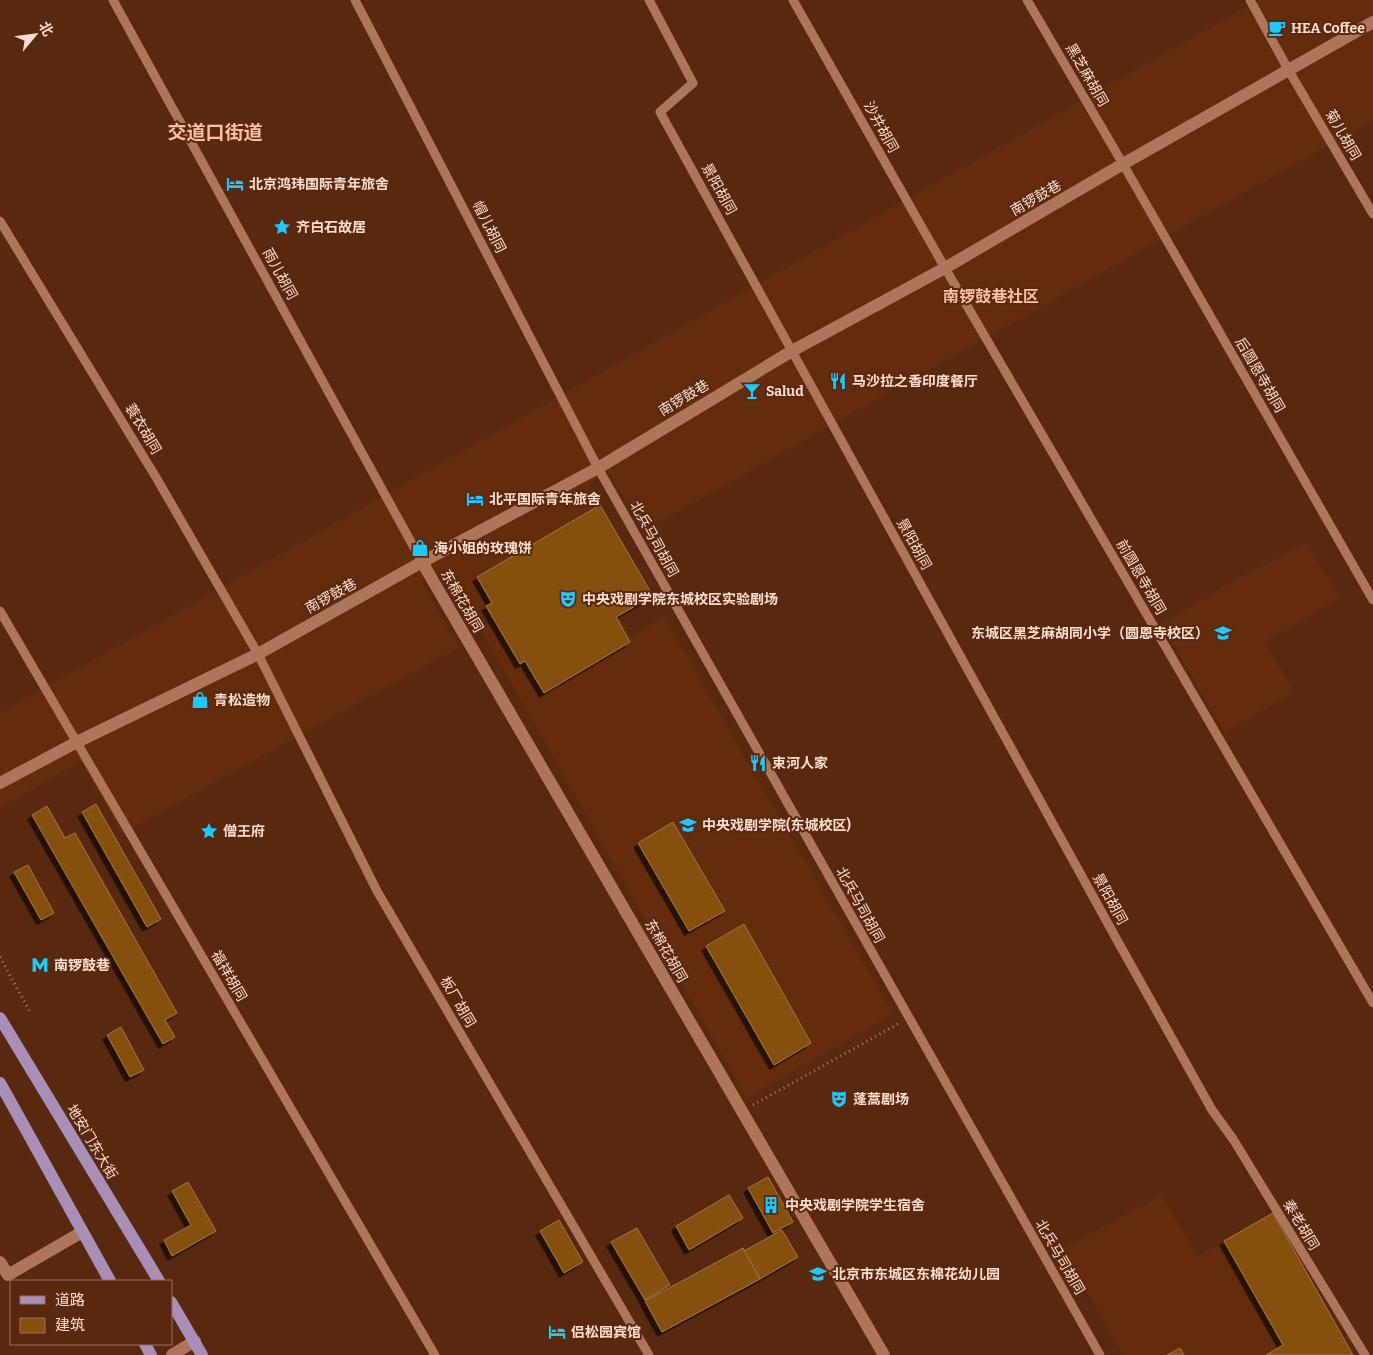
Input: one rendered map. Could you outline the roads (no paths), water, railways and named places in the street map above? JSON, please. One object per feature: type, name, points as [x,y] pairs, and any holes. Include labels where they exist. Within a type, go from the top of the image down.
[{"type":"main road","name":"地安门东大街","points":[[0,1018],[157,1280]]},
{"type":"main road","points":[[0,1083],[109,1280]]},
{"type":"main road","points":[[172,1304],[202,1355]]},
{"type":"street","name":"南锣鼓巷","points":[[0,783],[77,742],[258,654],[422,562],[598,468],[792,351],[945,268],[1373,22]]},
{"type":"street","name":"东棉花胡同","points":[[422,562],[884,1355]]},
{"type":"street","points":[[0,1262],[8,1275],[82,1232]]},
{"type":"street","points":[[172,1355],[195,1341]]},
{"type":"lane","name":"雨儿胡同","points":[[113,0],[422,562]]},
{"type":"lane","name":"帽儿胡同","points":[[355,0],[598,468]]},
{"type":"lane","name":"景阳胡同","points":[[649,0],[693,83],[660,112],[1212,1110]]},
{"type":"lane","name":"沙井胡同","points":[[793,0],[945,268]]},
{"type":"lane","name":"黑芝麻胡同","points":[[1027,0],[1123,164]]},
{"type":"lane","name":"菊儿胡同","points":[[1250,0],[1289,71],[1373,214]]},
{"type":"lane","name":"后圆恩寺胡同","points":[[1123,164],[1373,600]]},
{"type":"lane","name":"蓑衣胡同","points":[[0,221],[157,479],[258,654]]},
{"type":"lane","name":"前圆恩寺胡同","points":[[945,268],[1373,1003]]},
{"type":"lane","name":"北兵马司胡同","points":[[598,468],[1100,1355]]},
{"type":"lane","name":"福祥胡同","points":[[0,612],[435,1355]]},
{"type":"lane","name":"板厂胡同","points":[[258,654],[377,891],[649,1355]]},
{"type":"lane","name":"秦老胡同","points":[[1212,1110],[1233,1139],[1365,1355]]},
{"type":"place","name":"HEA Coffee","points":[[1277,28]]},
{"type":"place","name":"北京鸿玮国际青年旅舍","points":[[235,184]]},
{"type":"place","name":"齐白石故居","points":[[282,227]]},
{"type":"place","name":"马沙拉之香印度餐厅","points":[[838,381]]},
{"type":"place","name":"Salud","points":[[752,391]]},
{"type":"place","name":"北平国际青年旅舍","points":[[475,499]]},
{"type":"place","name":"海小姐的玫瑰饼","points":[[420,548]]},
{"type":"place","name":"中央戏剧学院东城校区实验剧场","points":[[568,599]]},
{"type":"place","name":"东城区黑芝麻胡同小学（圆恩寺校区）","points":[[1223,633]]},
{"type":"place","name":"青松造物","points":[[200,700]]},
{"type":"place","name":"束河人家","points":[[758,763]]},
{"type":"place","name":"中央戏剧学院(东城校区)","points":[[688,825]]},
{"type":"place","name":"僧王府","points":[[209,831]]},
{"type":"place","name":"南锣鼓巷","points":[[40,965]]},
{"type":"place","name":"蓬蒿剧场","points":[[839,1099]]},
{"type":"place","name":"中央戏剧学院学生宿舍","points":[[771,1205]]},
{"type":"place","name":"北京市东城区东棉花幼儿园","points":[[818,1274]]},
{"type":"place","name":"侣松园宾馆","points":[[557,1332]]},
{"type":"district","name":"交道口街道","points":[[215,132]]},
{"type":"district","name":"南锣鼓巷社区","points":[[991,296]]}]
